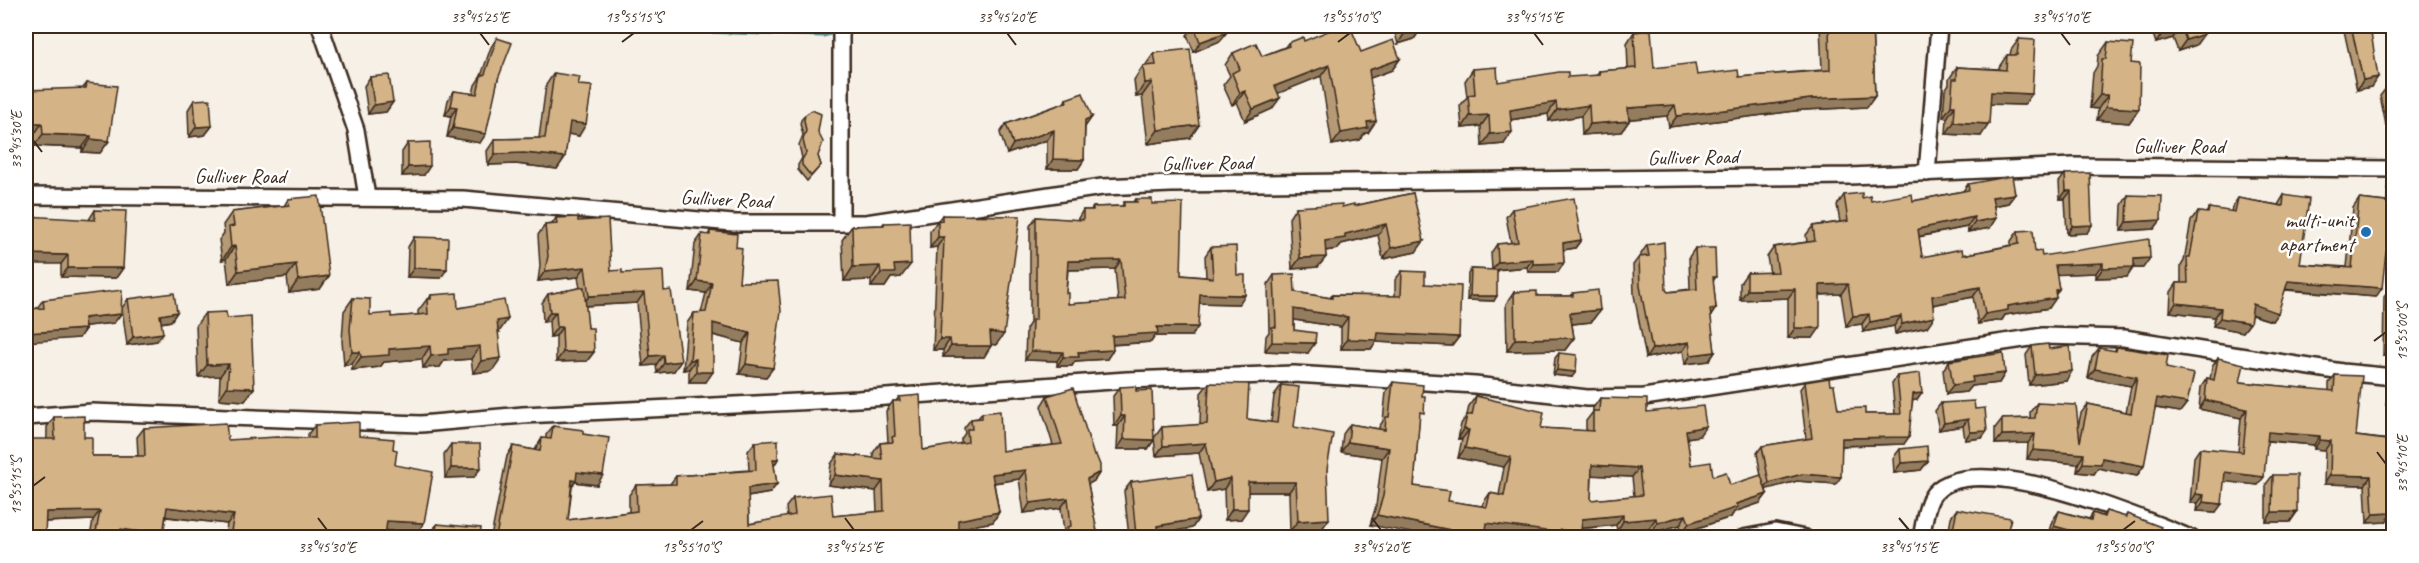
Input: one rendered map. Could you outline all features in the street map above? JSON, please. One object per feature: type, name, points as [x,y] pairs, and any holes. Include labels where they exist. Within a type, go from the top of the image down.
[{"type":"street","points":[[320,26],[356,130],[367,197]]},
{"type":"street","points":[[841,26],[841,223]]},
{"type":"street","points":[[1927,173],[1939,26]]},
{"type":"street","name":"Gulliver Road","points":[[26,196],[463,199],[733,223],[841,223],[903,220],[1102,187],[1927,173],[2073,166],[2394,169]]},
{"type":"street","points":[[26,417],[92,412],[421,424],[523,415],[846,400],[1127,380],[1294,374],[1475,385],[1587,398],[1644,398],[2043,336],[2124,338],[2342,372],[2394,377]]},
{"type":"street","points":[[1921,537],[1932,496],[1950,482],[2008,478],[2052,487],[2191,537]]},
{"type":"street","points":[[1743,537],[1775,532],[1805,537]]},
{"type":"building","points":[[1194,26],[1224,26],[1227,32],[1200,42]]},
{"type":"building","points":[[1340,26],[1350,26],[1361,52],[1393,40],[1400,59],[1369,70],[1376,121],[1367,122],[1368,128],[1341,133],[1329,65],[1275,86],[1280,98],[1253,109],[1245,91],[1240,93],[1232,73],[1240,69],[1233,53],[1256,43],[1262,56],[1289,46],[1288,43],[1303,37],[1304,41]]},
{"type":"building","points":[[1402,26],[1419,26],[1420,30],[1404,34]]},
{"type":"building","points":[[1829,26],[1872,26],[1875,96],[1810,99],[1677,116],[1675,105],[1628,108],[1629,121],[1590,124],[1589,105],[1557,110],[1556,102],[1510,110],[1512,132],[1490,134],[1489,115],[1470,116],[1468,95],[1475,94],[1473,69],[1497,67],[1498,82],[1559,72],[1568,72],[1568,77],[1600,75],[1599,71],[1636,68],[1634,32],[1651,30],[1654,68],[1695,63],[1697,75],[1738,70],[1739,77],[1830,70]]},
{"type":"building","points":[[2162,26],[2181,26],[2164,31]]},
{"type":"building","points":[[2181,26],[2201,26],[2204,34],[2186,40]]},
{"type":"building","points":[[2351,26],[2370,26],[2378,77],[2363,80]]},
{"type":"building","points":[[497,38],[512,43],[498,79],[486,134],[453,128],[457,107],[451,106],[454,91],[477,94],[481,76],[485,74]]},
{"type":"building","points":[[2019,39],[2035,40],[2032,94],[1991,92],[1989,124],[1954,122],[1955,106],[1951,106],[1953,79],[1957,79],[1957,67],[2006,70],[2007,55],[2017,55]]},
{"type":"building","points":[[2108,42],[2133,44],[2131,63],[2140,64],[2139,109],[2106,107],[2108,95],[2100,95],[2102,59],[2106,59]]},
{"type":"building","points":[[1190,49],[1199,125],[1158,130],[1152,82],[1145,83],[1143,66],[1156,65],[1154,53]]},
{"type":"building","points":[[554,73],[580,77],[578,85],[592,86],[586,124],[570,122],[565,157],[524,153],[495,154],[495,139],[545,138]]},
{"type":"building","points":[[389,75],[393,102],[374,105],[370,77]]},
{"type":"building","points":[[87,83],[117,86],[109,141],[91,139],[91,136],[43,134],[42,123],[26,123],[26,90],[86,88]]},
{"type":"building","points":[[2394,86],[2394,115],[2393,115],[2387,87]]},
{"type":"building","points":[[1083,93],[1092,117],[1085,120],[1084,160],[1053,159],[1054,130],[1013,144],[1006,124],[1067,102],[1066,99]]},
{"type":"building","points":[[210,99],[212,126],[196,127],[194,100]]},
{"type":"building","points":[[812,110],[821,114],[818,132],[823,142],[818,156],[821,165],[811,176],[802,165],[802,160],[806,153],[803,140],[806,131],[805,115]]},
{"type":"building","points":[[430,142],[430,166],[408,167],[408,143]]},
{"type":"building","points":[[2090,173],[2092,225],[2072,226],[2071,191],[2066,191],[2065,174]]},
{"type":"building","points":[[2012,176],[2015,194],[1992,197],[1996,218],[1975,222],[1974,217],[1918,229],[1922,257],[1962,249],[1963,255],[2019,244],[2018,231],[2033,230],[2035,252],[2041,251],[2042,256],[2149,239],[2150,258],[2134,259],[2134,267],[2103,268],[2103,263],[2055,265],[2059,289],[2055,290],[2056,298],[2008,306],[2008,310],[1985,314],[1980,287],[1932,296],[1934,317],[1902,324],[1901,316],[1870,322],[1869,314],[1853,316],[1848,284],[1820,285],[1820,328],[1795,328],[1795,289],[1747,290],[1747,273],[1778,272],[1774,247],[1815,241],[1813,226],[1848,221],[1844,195],[1862,193],[1862,198],[1870,196],[1871,201],[1912,194],[1913,201],[1969,190],[1968,184]]},
{"type":"building","points":[[2394,190],[2394,253],[2386,252],[2382,288],[2288,281],[2278,313],[2253,304],[2250,323],[2220,318],[2221,308],[2176,303],[2177,283],[2188,283],[2187,257],[2190,257],[2198,212],[2208,213],[2209,208],[2235,212],[2238,198],[2283,206],[2284,195],[2309,199],[2300,264],[2352,268],[2359,199],[2393,203]]},
{"type":"building","points":[[1413,193],[1424,241],[1391,248],[1386,224],[1345,234],[1345,238],[1325,241],[1326,257],[1300,258],[1296,207],[1342,204],[1342,207],[1354,204],[1354,206]]},
{"type":"building","points":[[2128,195],[2162,196],[2161,220],[2127,222]]},
{"type":"building","points":[[319,196],[329,276],[298,280],[296,264],[238,271],[235,246],[231,247],[229,227],[234,226],[232,212],[289,205],[288,199]]},
{"type":"building","points":[[1574,198],[1581,240],[1563,243],[1564,263],[1533,264],[1533,259],[1498,262],[1497,244],[1518,242],[1512,209]]},
{"type":"building","points":[[1136,199],[1152,199],[1152,204],[1183,203],[1181,275],[1213,278],[1211,247],[1236,246],[1237,275],[1245,275],[1245,295],[1200,294],[1198,327],[1157,327],[1158,333],[1112,336],[1113,350],[1078,352],[1079,357],[1063,357],[1063,352],[1031,351],[1032,320],[1036,320],[1036,217],[1083,220],[1083,210],[1093,210],[1093,207],[1124,206],[1124,202],[1137,202]],"holes":[[[1121,260],[1125,300],[1068,304],[1068,293],[1066,293],[1068,261]]]},
{"type":"building","points":[[95,210],[126,211],[123,268],[68,268],[68,255],[26,254],[26,216],[95,220]]},
{"type":"building","points":[[942,215],[1020,216],[1004,334],[990,332],[991,346],[951,346],[950,339],[940,339],[944,237],[938,237],[938,220],[942,221]]},
{"type":"building","points":[[578,217],[578,221],[608,219],[611,271],[622,270],[622,273],[663,271],[664,291],[671,290],[681,361],[664,363],[663,355],[650,356],[644,293],[589,296],[585,267],[545,271],[548,256],[545,225],[557,224],[556,218]]},
{"type":"building","points":[[910,222],[911,264],[894,265],[895,273],[881,273],[880,266],[853,267],[852,226]]},
{"type":"building","points":[[710,231],[737,234],[736,247],[742,248],[739,282],[778,281],[781,311],[773,368],[746,364],[750,333],[713,323],[713,372],[696,372],[696,359],[690,360],[694,313],[706,312],[712,283],[697,281],[702,234],[710,235]]},
{"type":"building","points":[[414,237],[448,238],[447,269],[414,268]]},
{"type":"building","points":[[1664,242],[1666,290],[1668,292],[1697,289],[1695,248],[1715,248],[1716,277],[1713,277],[1716,308],[1710,309],[1715,352],[1691,355],[1689,342],[1652,349],[1640,286],[1639,257],[1649,256],[1647,245]]},
{"type":"building","points":[[1471,269],[1497,270],[1497,296],[1470,296]]},
{"type":"building","points":[[1402,271],[1425,272],[1425,284],[1461,286],[1459,337],[1378,333],[1377,340],[1347,339],[1348,317],[1294,309],[1294,330],[1316,333],[1315,343],[1272,342],[1272,327],[1276,327],[1274,275],[1294,274],[1295,292],[1332,298],[1332,295],[1401,296]]},
{"type":"building","points":[[584,287],[588,328],[593,328],[594,352],[563,352],[562,327],[557,327],[556,312],[550,312],[548,294]]},
{"type":"building","points":[[2390,288],[2394,288],[2394,347],[2389,347]]},
{"type":"building","points":[[122,290],[121,314],[84,318],[85,329],[26,333],[26,309],[44,308],[43,300]]},
{"type":"building","points":[[1598,290],[1600,310],[1570,313],[1574,338],[1515,339],[1514,292],[1537,291],[1537,296],[1573,296],[1573,293]]},
{"type":"building","points":[[174,293],[177,312],[160,315],[163,333],[133,337],[128,299]]},
{"type":"building","points":[[457,293],[458,308],[504,300],[508,319],[497,321],[501,358],[481,361],[480,346],[448,349],[448,354],[431,356],[430,346],[389,349],[389,355],[361,357],[360,352],[352,352],[350,329],[353,298],[370,299],[370,315],[391,313],[391,317],[428,314],[427,299],[431,299],[431,295]]},
{"type":"building","points":[[226,312],[227,318],[251,316],[254,388],[227,387],[229,364],[207,365],[205,313]]},
{"type":"building","points":[[2048,344],[2049,349],[2070,346],[2072,371],[2035,375],[2032,346]]},
{"type":"building","points":[[2117,347],[2168,355],[2166,368],[2194,374],[2187,403],[2157,398],[2144,466],[2102,458],[2101,464],[2083,463],[2084,454],[2033,450],[2035,434],[2002,435],[2002,419],[2035,418],[2037,403],[2076,405],[2080,442],[2088,404],[2131,413],[2137,377],[2095,369],[2099,348],[2116,351]]},
{"type":"building","points":[[1559,353],[1577,355],[1576,372],[1557,370]]},
{"type":"building","points":[[2003,353],[2005,373],[1972,377],[1973,382],[1953,385],[1949,361]]},
{"type":"building","points":[[2218,358],[2244,364],[2240,382],[2334,391],[2335,375],[2362,376],[2356,436],[2394,441],[2392,513],[2373,514],[2371,476],[2330,475],[2331,441],[2320,440],[2320,436],[2268,432],[2264,477],[2225,472],[2222,504],[2203,502],[2204,495],[2196,494],[2200,448],[2243,452],[2247,409],[2205,400],[2207,378],[2214,380]]},
{"type":"building","points":[[1920,373],[1922,393],[1913,394],[1909,437],[1842,438],[1841,477],[1802,474],[1769,483],[1762,446],[1812,438],[1805,382],[1829,378],[1830,385],[1834,385],[1838,409],[1865,408],[1865,414],[1901,414],[1897,376]]},
{"type":"building","points":[[1393,382],[1423,385],[1424,413],[1420,412],[1414,486],[1450,491],[1448,501],[1487,507],[1490,493],[1504,496],[1511,457],[1465,448],[1469,430],[1464,429],[1467,415],[1472,415],[1476,396],[1544,412],[1541,428],[1593,431],[1593,411],[1599,411],[1600,398],[1647,399],[1647,412],[1703,406],[1706,426],[1686,430],[1691,465],[1711,462],[1713,476],[1726,472],[1730,485],[1761,475],[1767,494],[1736,504],[1738,507],[1689,523],[1686,515],[1657,523],[1656,518],[1623,521],[1623,515],[1582,519],[1581,532],[1560,530],[1560,533],[1487,523],[1485,537],[1377,515],[1383,496],[1389,448],[1348,442],[1350,424],[1385,430],[1386,417],[1389,417]],"holes":[[[1592,465],[1639,468],[1642,495],[1591,500]]]},
{"type":"building","points":[[1209,383],[1249,384],[1247,419],[1277,423],[1281,385],[1299,387],[1294,427],[1333,434],[1327,469],[1329,519],[1298,521],[1296,482],[1248,482],[1248,509],[1232,509],[1231,478],[1214,482],[1206,443],[1163,446],[1162,427],[1207,424]]},
{"type":"building","points":[[2391,383],[2394,383],[2394,401],[2390,400]]},
{"type":"building","points":[[1136,386],[1136,391],[1152,390],[1154,440],[1124,439],[1125,416],[1121,416],[1120,387]]},
{"type":"building","points":[[1073,388],[1094,456],[1096,455],[1100,465],[1100,472],[1087,479],[1098,537],[1070,537],[1067,527],[1071,526],[1068,498],[1030,503],[1026,470],[992,474],[999,512],[958,520],[958,537],[496,537],[513,446],[540,451],[542,438],[551,439],[553,426],[583,430],[583,434],[609,438],[603,475],[577,472],[576,481],[572,480],[568,520],[637,511],[636,485],[676,484],[676,476],[756,470],[755,442],[778,440],[778,459],[773,459],[777,484],[748,488],[749,524],[795,515],[793,498],[831,494],[833,516],[884,511],[883,481],[835,475],[838,454],[882,459],[880,443],[893,442],[892,437],[895,436],[893,401],[900,401],[899,397],[920,395],[923,450],[968,442],[967,429],[972,429],[971,419],[982,418],[982,413],[1000,411],[1002,451],[1062,444],[1047,396]]},
{"type":"building","points":[[1974,401],[1975,409],[1985,408],[1987,431],[1970,432],[1968,419],[1944,423],[1941,403]]},
{"type":"building","points":[[84,416],[84,437],[92,437],[92,456],[145,456],[144,428],[226,423],[228,440],[277,437],[315,438],[315,425],[359,422],[359,436],[394,439],[393,449],[397,450],[395,465],[433,472],[424,523],[387,521],[385,537],[236,537],[237,532],[231,531],[234,515],[167,507],[163,535],[121,529],[119,537],[95,537],[100,511],[46,512],[45,537],[26,537],[26,439],[55,439],[54,417]]},
{"type":"building","points":[[451,444],[480,444],[481,468],[451,468]]},
{"type":"building","points":[[1927,446],[1928,461],[1901,463],[1900,449]]},
{"type":"building","points":[[1192,474],[1198,519],[1157,526],[1157,533],[1136,536],[1131,482]]},
{"type":"building","points":[[2273,475],[2297,475],[2297,512],[2272,512]]},
{"type":"building","points":[[1957,509],[2011,518],[2006,537],[1953,529]]},
{"type":"building","points":[[2059,511],[2091,520],[2093,513],[2104,517],[2106,511],[2126,517],[2127,514],[2161,527],[2156,537],[2078,537],[2080,533],[2054,526]]},
{"type":"building","points":[[437,524],[481,528],[480,537],[435,537]]},
{"type":"waterway","points":[[553,26],[823,35],[856,26]]},
{"type":"place","name":"multi-unit apartment","points":[[2366,232]]}]
